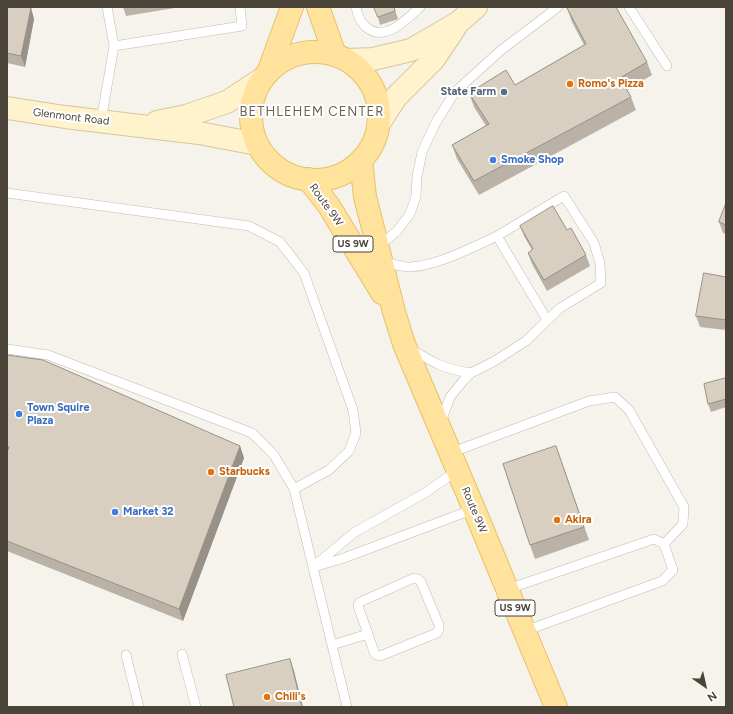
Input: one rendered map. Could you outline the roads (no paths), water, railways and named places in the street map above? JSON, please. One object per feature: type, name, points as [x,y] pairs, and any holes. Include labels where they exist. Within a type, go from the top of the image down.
[{"type":"main road","points":[[292,7],[266,75],[254,94],[250,111],[251,128],[257,144],[270,161],[287,174],[308,179],[327,178],[346,172],[361,160],[372,143],[378,125],[396,97],[434,59],[459,22]]},
{"type":"main road","points":[[318,7],[341,58],[362,72],[372,88],[378,106],[378,125]]},
{"type":"main road","points":[[266,75],[284,60],[300,53],[317,51],[341,58],[373,59],[411,50],[459,22],[476,7]]},
{"type":"main road","name":"Glenmont Road","points":[[136,126],[186,116],[227,102],[266,75]]},
{"type":"main road","name":"Glenmont Road","points":[[7,108],[58,116],[199,133],[257,144]]},
{"type":"main road","name":"Route 9W","points":[[361,160],[365,197],[394,312],[404,344],[508,589],[556,707]]},
{"type":"main road","name":"Route 9W","points":[[308,179],[346,232],[394,312]]},
{"type":"lane","points":[[101,121],[114,46],[107,7]]},
{"type":"lane","points":[[114,46],[242,26],[240,7]]},
{"type":"lane","points":[[356,7],[357,15],[362,23],[369,30],[377,32],[387,31],[396,27],[404,22],[420,7]]},
{"type":"lane","points":[[439,428],[450,397],[471,373],[493,362],[526,341],[560,308],[601,283],[600,263],[594,243],[564,196],[497,236],[459,253],[421,266],[398,266],[379,254],[410,214],[416,196],[416,177],[422,152],[436,122],[455,92],[500,51],[558,7]]},
{"type":"lane","points":[[629,7],[667,66]]},
{"type":"lane","points":[[7,193],[249,226],[280,242],[304,273],[353,410],[356,433],[349,452],[329,470],[294,489]]},
{"type":"lane","points":[[497,236],[547,320]]},
{"type":"lane","points":[[404,344],[433,363],[442,367],[471,373]]},
{"type":"lane","points":[[7,349],[48,355],[252,433],[274,455],[294,489],[347,707]]},
{"type":"lane","points":[[313,567],[355,532],[425,493],[454,462],[589,401],[615,397],[629,410],[684,507],[683,524],[664,544]]},
{"type":"lane","points":[[313,567],[344,558],[474,509]]},
{"type":"lane","points":[[508,589],[654,539],[664,544],[673,570],[662,581],[524,631]]},
{"type":"lane","points":[[414,578],[418,579],[421,582],[439,625],[437,633],[380,656],[376,655],[374,652],[368,634],[358,605],[360,602],[414,578]]},
{"type":"lane","points":[[332,645],[368,634]]},
{"type":"lane","points":[[182,654],[196,707]]},
{"type":"lane","points":[[126,655],[139,707]]},
{"type":"place","name":"Romo's Pizza","points":[[570,84]]},
{"type":"place","name":"State Farm","points":[[504,92]]},
{"type":"place","name":"Smoke Shop","points":[[493,160]]},
{"type":"place","name":"Town Squire Plaza","points":[[19,414]]},
{"type":"place","name":"Starbucks","points":[[211,472]]},
{"type":"place","name":"Market 32","points":[[115,512]]},
{"type":"place","name":"Akira","points":[[557,520]]},
{"type":"place","name":"Chili's","points":[[267,697]]},
{"type":"district","name":"BETHLEHEM CENTER","points":[[312,112]]}]
